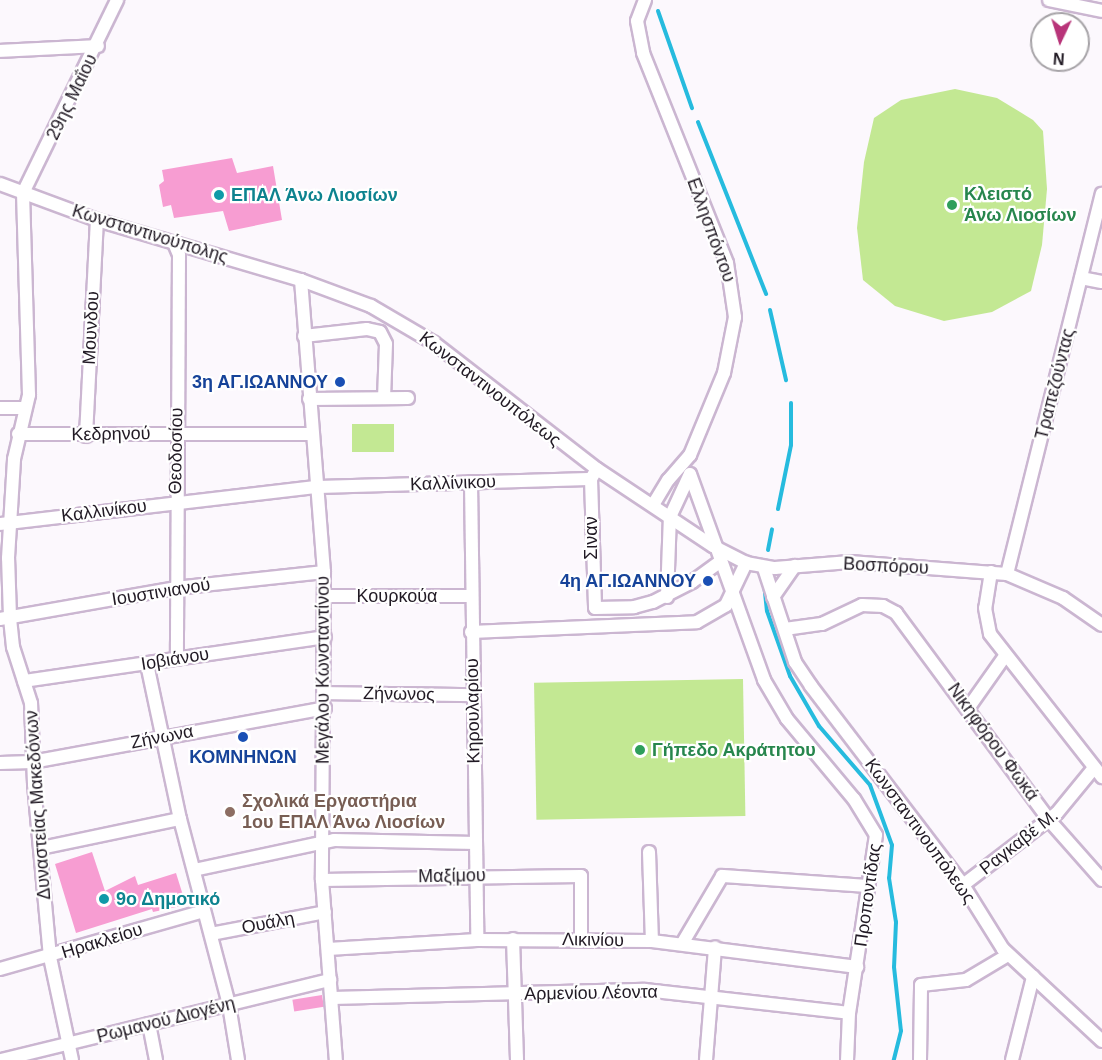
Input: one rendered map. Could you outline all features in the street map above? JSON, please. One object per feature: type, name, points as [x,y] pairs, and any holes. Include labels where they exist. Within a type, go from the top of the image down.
[{"type":"street","name":"29ης Μαΐου","points":[[23,193],[98,46],[117,0]]},
{"type":"street","points":[[1049,0],[1075,2],[1102,11]]},
{"type":"street","name":"Ελλησπόντου","points":[[642,4],[637,21],[643,53],[727,263],[733,289],[732,342],[724,373],[690,455],[668,480],[653,505]]},
{"type":"street","points":[[0,51],[98,46]]},
{"type":"street","name":"Κωνσταντινούπολης","points":[[0,184],[97,220],[301,280]]},
{"type":"street","name":"Δυναστείας Μακεδόνων","points":[[23,193],[29,395],[23,408],[18,434],[5,523],[5,618],[31,703],[32,762],[50,957],[72,1060]]},
{"type":"street","name":"Τραπεζούντας","points":[[1007,574],[1102,194]]},
{"type":"street","name":"Μουνδου","points":[[86,435],[97,220]]},
{"type":"street","name":"Θεοδοσίου","points":[[174,243],[179,255],[175,503],[177,659]]},
{"type":"street","points":[[1081,278],[1102,282]]},
{"type":"street","name":"Μεγάλου Κωνσταντίνου","points":[[301,280],[324,572],[325,708],[321,842],[336,1060]]},
{"type":"street","name":"Κωνσταντινουπόλεως","points":[[301,280],[371,306],[434,343],[594,474],[653,505],[670,517]]},
{"type":"street","points":[[304,336],[367,329],[380,332],[386,344],[384,398]]},
{"type":"street","points":[[309,399],[408,398]]},
{"type":"street","points":[[0,408],[23,408]]},
{"type":"street","name":"Κεδρηνού","points":[[18,434],[312,434]]},
{"type":"street","name":"Ελλησπόντου","points":[[670,517],[690,474],[690,455]]},
{"type":"street","name":"Καλλίνικου","points":[[316,487],[471,482],[594,474]]},
{"type":"street","name":"Σιναν","points":[[594,474],[591,604],[595,608],[634,607],[667,597]]},
{"type":"street","name":"Προποντίδας","points":[[690,474],[713,546],[721,561],[764,680],[786,719],[873,824],[876,844],[849,1013],[847,1060]]},
{"type":"street","name":"Κηρουλαρίου","points":[[471,482],[470,596],[477,940]]},
{"type":"street","name":"Καλλινίκου","points":[[5,523],[316,487]]},
{"type":"street","points":[[667,597],[670,517]]},
{"type":"street","name":"Βοσπόρου","points":[[670,517],[713,546],[746,563],[764,568],[850,562],[1007,574],[1063,598],[1102,625]]},
{"type":"street","points":[[667,597],[721,561]]},
{"type":"street","points":[[471,632],[687,624],[719,609],[733,593],[746,563]]},
{"type":"street","points":[[773,597],[795,566]]},
{"type":"street","points":[[764,568],[773,597]]},
{"type":"street","name":"Ιουστινιανού","points":[[5,618],[175,588],[324,572]]},
{"type":"street","points":[[991,572],[986,620],[990,634],[1098,773]]},
{"type":"street","name":"Κουρκούα","points":[[324,596],[470,596]]},
{"type":"street","name":"Κωνσταντινουπόλεως","points":[[773,597],[795,662],[963,885],[1008,955],[1102,1041]]},
{"type":"street","name":"Νικηφόρου Φωκά","points":[[785,629],[822,624],[862,605],[883,606],[906,624],[969,707],[1049,820],[1102,880]]},
{"type":"street","name":"Ιοβιάνου","points":[[24,681],[325,636]]},
{"type":"street","points":[[969,707],[1005,656]]},
{"type":"street","points":[[147,664],[160,737],[229,1005],[238,1060]]},
{"type":"street","name":"Ζήνωνος","points":[[325,693],[472,695]]},
{"type":"street","name":"Ζήνωνα","points":[[0,763],[32,762],[325,708]]},
{"type":"street","name":"Ραγκαβέ Μ.","points":[[963,885],[1049,820],[1098,773]]},
{"type":"street","points":[[40,848],[180,819]]},
{"type":"street","points":[[194,870],[340,839],[476,843]]},
{"type":"street","points":[[649,852],[652,941]]},
{"type":"street","name":"Μαξίμου","points":[[322,880],[477,875],[581,876],[581,939]]},
{"type":"street","points":[[682,944],[722,876],[868,886]]},
{"type":"street","name":"Ηρακλείου","points":[[0,969],[50,957],[204,911]]},
{"type":"street","name":"Ουάλη","points":[[211,934],[325,912]]},
{"type":"street","points":[[513,939],[517,1060]]},
{"type":"street","name":"Λικινίου","points":[[328,949],[513,939],[652,941],[715,947],[857,967]]},
{"type":"street","points":[[706,1060],[709,994],[715,947]]},
{"type":"street","points":[[920,1060],[921,985],[966,980],[1008,955]]},
{"type":"street","points":[[1012,1060],[1033,977]]},
{"type":"street","name":"Ρωμανού Διογένη","points":[[1,1060],[330,980]]},
{"type":"street","name":"Αρμενίου Λέοντα","points":[[332,998],[645,990],[709,994],[849,1013]]},
{"type":"street","points":[[149,1024],[156,1060]]},
{"type":"green space","name":"Κλειστό Άνω Λιοσίων","points":[[955,89],[997,98],[1033,120],[1043,131],[1047,189],[1042,245],[1031,291],[992,312],[944,321],[895,306],[863,280],[857,228],[864,162],[874,118],[901,100]]},
{"type":"green space","points":[[352,424],[394,424],[394,452],[352,452]]},
{"type":"green space","name":"Γήπεδο Ακράτητου","points":[[743,679],[745,816],[536,820],[534,683]]},
{"type":"building","name":"ΕΠΑΛ Άνω Λιοσίων","points":[[232,158],[237,173],[273,166],[282,220],[229,231],[223,211],[174,218],[171,205],[163,207],[159,185],[164,181],[162,170]]},
{"type":"building","name":"9ο Δημοτικό","points":[[92,852],[105,891],[135,876],[138,885],[176,873],[186,905],[153,912],[152,909],[76,933],[55,864]]},
{"type":"building","points":[[322,995],[324,1007],[294,1012],[292,1000]]},
{"type":"waterway","points":[[658,11],[692,108]]},
{"type":"waterway","points":[[698,122],[766,294]]},
{"type":"waterway","points":[[770,310],[786,380]]},
{"type":"waterway","points":[[778,509],[791,445],[791,403]]},
{"type":"waterway","points":[[768,550],[772,529]]},
{"type":"waterway","points":[[764,583],[767,611],[790,676],[819,726],[870,785],[892,845],[889,878],[896,922],[894,967],[901,1031],[894,1060]]},
{"type":"place","name":"ΕΠΑΛ Άνω Λιοσίων","points":[[219,195]]},
{"type":"place","name":"Κλειστό Άνω Λιοσίων","points":[[952,205]]},
{"type":"place","name":"3η ΑΓ.ΙΩΑΝΝΟΥ","points":[[340,382]]},
{"type":"place","name":"4η ΑΓ.ΙΩΑΝΝΟΥ","points":[[708,581]]},
{"type":"place","name":"ΚΟΜΝΗΝΩΝ","points":[[243,737]]},
{"type":"place","name":"Γήπεδο Ακράτητου","points":[[640,750]]},
{"type":"place","name":"Σχολικά Εργαστήρια 1ου ΕΠΑΛ Άνω Λιοσίων","points":[[230,812]]},
{"type":"place","name":"9ο Δημοτικό","points":[[104,899]]}]
